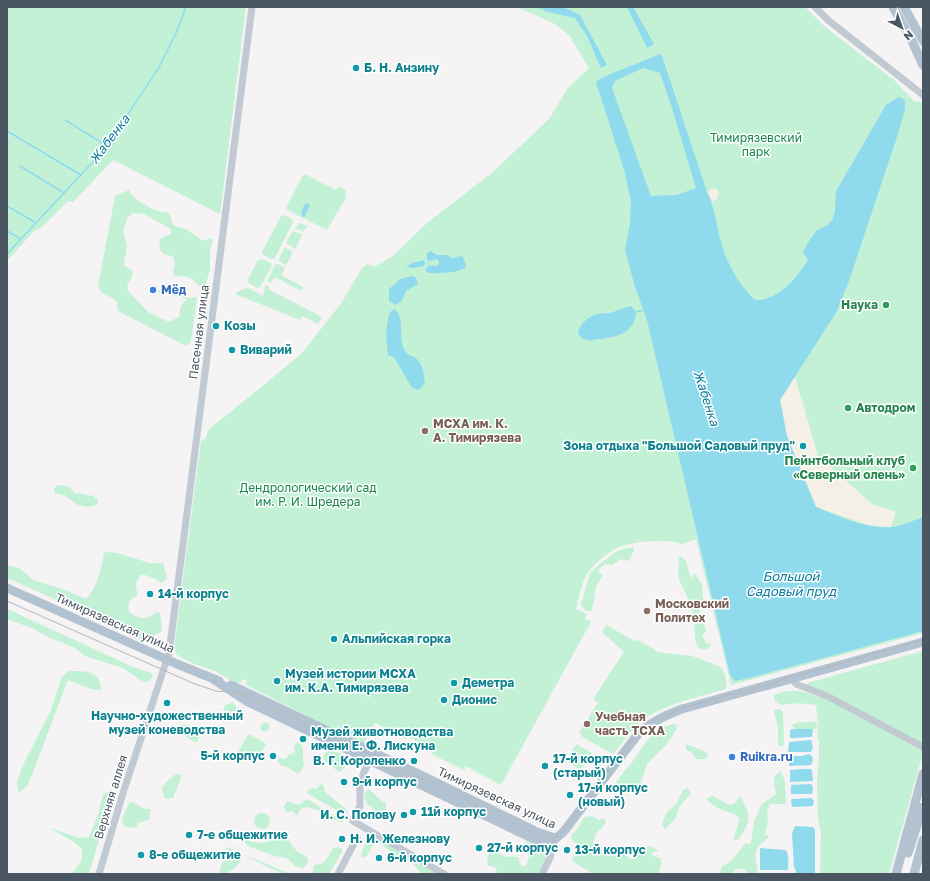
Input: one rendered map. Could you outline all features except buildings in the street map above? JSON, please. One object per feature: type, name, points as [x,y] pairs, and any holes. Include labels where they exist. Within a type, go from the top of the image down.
[{"type":"main road","points":[[892,7],[911,39],[923,65]]},
{"type":"main road","points":[[904,7],[922,37]]},
{"type":"main road","name":"Тимирязевская улица","points":[[7,588],[167,659],[237,688],[372,756],[537,832],[555,838]]},
{"type":"main road","points":[[555,838],[565,830],[638,734],[646,726],[682,709],[923,642]]},
{"type":"main road","points":[[896,874],[923,774]]},
{"type":"main road","points":[[901,874],[923,806]]},
{"type":"main road","points":[[914,874],[923,840]]},
{"type":"main road","points":[[916,862],[923,848]]},
{"type":"street","name":"Пасечная улица","points":[[167,659],[252,7]]},
{"type":"street","points":[[815,7],[828,20],[921,92]]},
{"type":"street","points":[[911,39],[922,37]]},
{"type":"street","name":"Верхняя аллея","points":[[99,874],[122,792],[167,659]]},
{"type":"street","points":[[792,679],[796,684],[827,696],[923,748]]},
{"type":"street","points":[[372,756],[360,784],[360,806],[353,821],[444,874]]},
{"type":"street","points":[[338,874],[357,838]]},
{"type":"street","points":[[542,874],[550,858],[555,838]]},
{"type":"green space","points":[[7,7],[246,7],[220,214],[113,160],[73,202],[68,201],[42,227],[34,231],[7,261]]},
{"type":"green space","name":"МСХА им. К. А. Тимирязева","points":[[517,7],[805,7],[825,27],[894,80],[915,102],[917,101],[922,103],[923,633],[731,685],[696,539],[683,544],[667,541],[647,541],[619,547],[609,552],[598,562],[588,572],[584,579],[576,609],[587,614],[585,619],[591,622],[501,785],[466,766],[464,769],[468,772],[431,754],[433,750],[428,747],[426,751],[418,747],[421,743],[407,736],[405,739],[398,735],[400,732],[390,728],[389,730],[375,723],[363,744],[246,685],[247,681],[242,679],[241,682],[235,683],[215,671],[194,664],[177,655],[175,653],[176,649],[174,648],[201,441],[206,438],[208,430],[303,352],[342,302],[362,268],[368,264],[374,267],[393,256],[427,223],[493,172],[549,119],[568,88],[589,68],[569,35],[555,24]]},
{"type":"green space","points":[[305,174],[336,190],[338,186],[346,190],[345,199],[327,230],[287,210],[286,208],[303,175]]},
{"type":"green space","points":[[129,190],[134,197],[146,205],[155,210],[170,214],[172,223],[175,226],[188,230],[203,241],[211,238],[213,240],[210,250],[210,269],[205,287],[202,288],[190,278],[175,276],[173,272],[175,263],[173,257],[161,251],[161,238],[171,234],[171,229],[144,214],[133,213],[128,217],[123,231],[127,245],[124,265],[132,270],[133,275],[128,283],[127,289],[148,312],[169,322],[179,317],[181,306],[187,299],[157,292],[158,290],[189,298],[194,297],[197,299],[191,341],[186,346],[118,311],[117,301],[101,292],[98,286],[115,196]]},
{"type":"green space","points":[[284,215],[292,219],[293,222],[275,258],[272,259],[263,255],[262,252],[281,216]]},
{"type":"green space","points":[[300,223],[307,226],[303,232],[295,228]]},
{"type":"green space","points":[[294,231],[302,235],[295,249],[286,243]]},
{"type":"green space","points":[[284,248],[293,252],[286,265],[279,261]]},
{"type":"green space","points":[[262,259],[271,263],[272,266],[260,287],[257,288],[247,281],[258,260]]},
{"type":"green space","points":[[278,264],[285,268],[281,275],[303,287],[301,291],[275,277],[271,283],[267,281],[275,265]]},
{"type":"green space","points":[[265,285],[270,286],[268,289],[322,317],[318,324],[302,316],[300,320],[235,294],[246,288],[263,296]]},
{"type":"green space","points":[[57,485],[68,486],[75,493],[93,496],[98,500],[97,505],[88,507],[78,505],[65,496],[55,493],[54,489]]},
{"type":"green space","points":[[633,547],[634,550],[628,561],[621,559],[612,565],[605,564],[599,569],[599,572],[603,575],[596,586],[591,611],[586,611],[581,603],[591,573],[602,562],[615,553],[622,549]]},
{"type":"green space","points":[[104,552],[117,553],[150,563],[163,563],[167,579],[161,583],[156,579],[142,574],[136,583],[138,595],[131,600],[128,606],[129,612],[142,618],[149,617],[156,612],[160,613],[162,628],[161,632],[144,640],[99,617],[77,609],[7,578],[7,565],[19,568],[33,580],[65,590],[86,599],[96,583]]},
{"type":"green space","points":[[680,556],[686,561],[691,579],[694,573],[702,584],[705,606],[700,602],[699,606],[706,632],[702,635],[706,643],[711,644],[708,649],[700,649],[696,642],[692,609],[678,577],[678,560]]},
{"type":"green space","points":[[7,609],[133,667],[151,673],[153,677],[149,681],[143,682],[123,668],[85,656],[75,648],[46,636],[34,629],[7,619]]},
{"type":"green space","points":[[606,625],[635,641],[638,640],[657,652],[692,656],[721,667],[724,672],[726,689],[684,701],[653,713],[636,727],[613,754],[581,736],[582,734],[579,732],[598,703],[593,699],[624,652],[602,632]]},
{"type":"green space","points":[[923,651],[923,753],[889,874],[820,874],[821,832],[818,819],[817,784],[819,741],[817,737],[818,723],[816,705],[782,705],[776,702],[774,695],[785,691],[802,691],[818,697],[819,691],[808,686],[807,683]]},
{"type":"green space","points":[[69,671],[81,671],[95,675],[100,683],[101,690],[91,689],[68,680],[28,785],[19,793],[17,783],[22,767],[50,712],[62,677]]},
{"type":"green space","points":[[233,702],[238,709],[233,712],[223,710],[225,705]]},
{"type":"green space","points":[[779,709],[783,712],[783,746],[778,744],[778,726],[774,712],[775,710]]},
{"type":"green space","points":[[814,721],[817,723],[817,727],[815,729],[796,729],[792,726],[796,723]]},
{"type":"green space","points":[[265,722],[270,727],[265,732],[260,727]]},
{"type":"green space","points":[[187,724],[190,728],[198,730],[201,733],[197,742],[190,739],[180,730],[182,726]]},
{"type":"green space","points":[[674,724],[677,726],[676,730],[667,744],[647,764],[641,782],[628,794],[619,788],[616,782],[648,740],[659,730]]},
{"type":"green space","points":[[248,735],[251,735],[266,744],[256,763],[243,760],[237,756]]},
{"type":"green space","points":[[297,742],[303,749],[304,765],[299,774],[289,767],[282,766],[277,761],[279,758],[286,759],[288,755],[295,752],[294,747]]},
{"type":"green space","points":[[576,744],[592,753],[581,770],[566,761]]},
{"type":"green space","points":[[686,744],[706,752],[708,755],[707,758],[696,759],[691,752],[686,750]]},
{"type":"green space","points":[[328,750],[332,750],[350,758],[340,772],[326,763],[323,756]]},
{"type":"green space","points":[[600,758],[604,760],[593,778],[589,775]]},
{"type":"green space","points":[[781,771],[785,782],[786,804],[770,804],[767,811],[768,822],[765,835],[768,835],[769,837],[759,846],[755,854],[758,874],[747,874],[745,869],[735,869],[732,874],[721,874],[720,872],[722,866],[730,862],[746,843],[749,844],[751,842],[754,822],[761,805],[776,794],[774,782],[775,775]]},
{"type":"green space","points":[[176,774],[182,775],[173,798],[165,799],[162,788],[166,782]]},
{"type":"green space","points":[[320,784],[324,786],[325,792],[346,809],[348,813],[338,811],[307,792],[310,788],[317,789]]},
{"type":"green space","points":[[687,788],[691,793],[679,807],[676,818],[665,829],[662,825],[666,813],[676,804],[683,790]]},
{"type":"green space","points":[[369,789],[379,799],[386,803],[386,810],[376,813],[371,806],[367,805],[364,794]]},
{"type":"green space","points":[[108,792],[112,794],[115,803],[110,813],[105,818],[89,874],[74,874],[73,873],[82,859],[82,849],[74,842],[48,827],[79,838],[89,837],[98,815],[103,794]]},
{"type":"green space","points":[[712,796],[730,805],[735,803],[740,796],[747,809],[748,823],[738,840],[733,840],[740,819],[734,814],[716,807],[706,799]]},
{"type":"green space","points":[[307,799],[343,821],[343,823],[324,816],[318,810],[307,807],[302,808],[296,816],[293,811],[286,812],[284,807],[287,801],[299,805]]},
{"type":"green space","points":[[130,801],[145,809],[150,809],[150,819],[138,823],[136,828],[126,827],[122,823],[123,816]]},
{"type":"green space","points":[[465,809],[544,846],[547,854],[543,866],[538,874],[498,874],[495,867],[487,865],[488,855],[495,847],[504,856],[518,857],[521,866],[526,866],[529,858],[527,849],[529,847],[522,837],[515,836],[512,832],[481,817],[473,818],[466,815]]},
{"type":"green space","points":[[259,813],[265,813],[270,818],[268,827],[265,829],[259,829],[254,824],[254,818]]},
{"type":"green space","points":[[592,816],[599,820],[604,818],[606,822],[596,833],[593,843],[599,853],[616,856],[619,853],[623,853],[630,859],[638,857],[643,848],[650,846],[659,851],[652,852],[653,856],[660,858],[662,863],[658,874],[593,874],[573,862],[572,859],[579,846],[571,839],[572,834],[577,830],[584,817]]},
{"type":"green space","points":[[281,833],[297,851],[308,859],[308,863],[303,868],[295,866],[287,858],[274,856],[248,846],[243,840],[237,838],[239,834],[246,836],[252,842],[266,843],[275,835]]},
{"type":"green space","points":[[375,837],[385,841],[397,851],[409,856],[439,874],[422,874],[412,863],[398,859],[378,842],[372,846],[367,856],[361,858],[362,851],[369,838]]},
{"type":"green space","points":[[227,847],[290,874],[278,872],[243,854],[227,850]]},
{"type":"green space","points":[[339,847],[343,850],[329,874],[315,874],[313,872],[313,867],[324,862],[333,848]]},
{"type":"green space","points":[[231,853],[239,855],[241,861],[232,870],[219,874],[223,860]]},
{"type":"sand","points":[[712,188],[717,189],[718,193],[717,198],[713,202],[707,192]]},
{"type":"sand","name":"Зона отдыха \"Большой Садовый пруд\"","points":[[795,377],[818,456],[872,504],[896,512],[891,527],[871,526],[816,507],[787,436],[780,400]]},
{"type":"water","points":[[537,7],[563,7],[580,15],[607,65],[601,68],[587,36],[575,18],[548,12]]},
{"type":"water","points":[[627,7],[633,7],[654,44],[647,48]]},
{"type":"water","name":"Большой Садовый пруд","points":[[660,54],[662,56],[712,204],[719,236],[730,266],[744,288],[755,300],[771,297],[779,293],[798,274],[808,260],[803,252],[817,230],[828,225],[832,220],[835,212],[836,191],[886,105],[899,97],[905,100],[905,109],[897,137],[850,278],[837,311],[780,400],[787,436],[816,507],[852,521],[881,527],[899,526],[923,517],[923,631],[749,678],[735,681],[730,675],[647,320],[635,287],[625,250],[630,223],[631,202],[625,173],[596,82],[606,76]],"holes":[[[643,68],[660,73],[696,188],[677,195],[651,196],[612,88],[615,81]]]},
{"type":"water","points":[[307,203],[310,205],[305,216],[303,217],[302,209]]},
{"type":"water","points":[[431,251],[437,255],[446,255],[453,258],[462,256],[466,264],[465,268],[452,272],[426,272],[429,265],[436,266],[439,263],[436,259],[431,261],[427,260],[427,253]]},
{"type":"water","points":[[424,260],[424,266],[413,268],[406,267],[412,263]]},
{"type":"water","points":[[412,276],[416,278],[418,284],[406,291],[401,302],[395,305],[389,301],[389,289],[400,279]]},
{"type":"water","points":[[631,306],[636,312],[635,319],[629,329],[619,335],[586,340],[578,334],[584,322],[590,317],[597,314],[611,313]]},
{"type":"water","points":[[394,309],[400,317],[403,347],[408,354],[417,359],[423,370],[425,383],[419,390],[412,388],[394,357],[388,355],[386,339],[387,323],[390,312]]},
{"type":"water","points":[[813,729],[812,737],[791,738],[790,730]]},
{"type":"water","points":[[811,740],[813,747],[811,752],[788,752],[790,742]]},
{"type":"water","points":[[809,754],[812,756],[813,760],[811,765],[789,765],[789,756],[802,756]]},
{"type":"water","points":[[790,770],[812,770],[813,781],[790,782]]},
{"type":"water","points":[[811,784],[813,787],[812,794],[791,794],[791,785]]},
{"type":"water","points":[[811,798],[814,800],[813,806],[792,807],[792,799]]},
{"type":"water","points":[[795,826],[813,827],[815,830],[815,874],[795,874],[796,870],[794,868],[792,833]]},
{"type":"water","points":[[760,848],[785,850],[788,857],[788,870],[760,870]]},
{"type":"waterway","name":"Жабенка","points":[[7,254],[104,150],[158,69],[177,31],[186,7]]},
{"type":"waterway","points":[[65,120],[107,146]]},
{"type":"waterway","points":[[7,131],[81,175]]},
{"type":"waterway","points":[[20,166],[64,193]]},
{"type":"waterway","points":[[7,206],[36,223]]},
{"type":"waterway","points":[[7,231],[21,239]]},
{"type":"waterway","points":[[636,312],[644,310]]},
{"type":"tram line","points":[[7,601],[195,684],[216,691],[239,693],[252,698],[547,838],[557,836],[563,831],[638,732],[650,722],[683,708],[923,640]]},
{"type":"place","name":"Б. Н. Анзину","points":[[356,68]]},
{"type":"place","name":"Мёд","points":[[153,290]]},
{"type":"place","name":"Наука","points":[[886,305]]},
{"type":"place","name":"Козы","points":[[216,326]]},
{"type":"place","name":"Виварий","points":[[232,350]]},
{"type":"place","name":"Автодром","points":[[848,408]]},
{"type":"place","name":"МСХА им. К. А. Тимирязева","points":[[425,431]]},
{"type":"place","name":"Зона отдыха \"Большой Садовый пруд\"","points":[[803,446]]},
{"type":"place","name":"Пейнтбольный клуб «Северный олень»","points":[[913,468]]},
{"type":"place","name":"14-й корпус","points":[[150,594]]},
{"type":"place","name":"Московский Политех","points":[[647,611]]},
{"type":"place","name":"Альпийская горка","points":[[334,639]]},
{"type":"place","name":"Музей истории МСХА им. К.А. Тимирязева","points":[[277,681]]},
{"type":"place","name":"Деметра","points":[[454,683]]},
{"type":"place","name":"Дионис","points":[[444,700]]},
{"type":"place","name":"Научно-художественный музей коневодства","points":[[167,703]]},
{"type":"place","name":"Учебная часть ТСХА","points":[[587,724]]},
{"type":"place","name":"Музей животноводства имени Е. Ф. Лискуна","points":[[303,739]]},
{"type":"place","name":"5-й корпус","points":[[273,756]]},
{"type":"place","name":"Ruikra.ru","points":[[732,757]]},
{"type":"place","name":"В. Г. Короленко","points":[[414,761]]},
{"type":"place","name":"17-й корпус (старый)","points":[[545,766]]},
{"type":"place","name":"9-й корпус","points":[[344,782]]},
{"type":"place","name":"17-й корпус (новый)","points":[[570,795]]},
{"type":"place","name":"11й корпус","points":[[413,812]]},
{"type":"place","name":"И. С. Попову","points":[[404,815]]},
{"type":"place","name":"7-е общежитие","points":[[189,835]]},
{"type":"place","name":"Н. И. Железнову","points":[[342,839]]},
{"type":"place","name":"27-й корпус","points":[[479,848]]},
{"type":"place","name":"13-й корпус","points":[[567,850]]},
{"type":"place","name":"8-е общежитие","points":[[141,855]]},
{"type":"place","name":"6-й корпус","points":[[379,858]]},
{"type":"park label","name":"Тимирязевский парк","points":[[756,145]]},
{"type":"park label","name":"Дендрологический сад им. Р. И. Шредера","points":[[308,495]]}]
